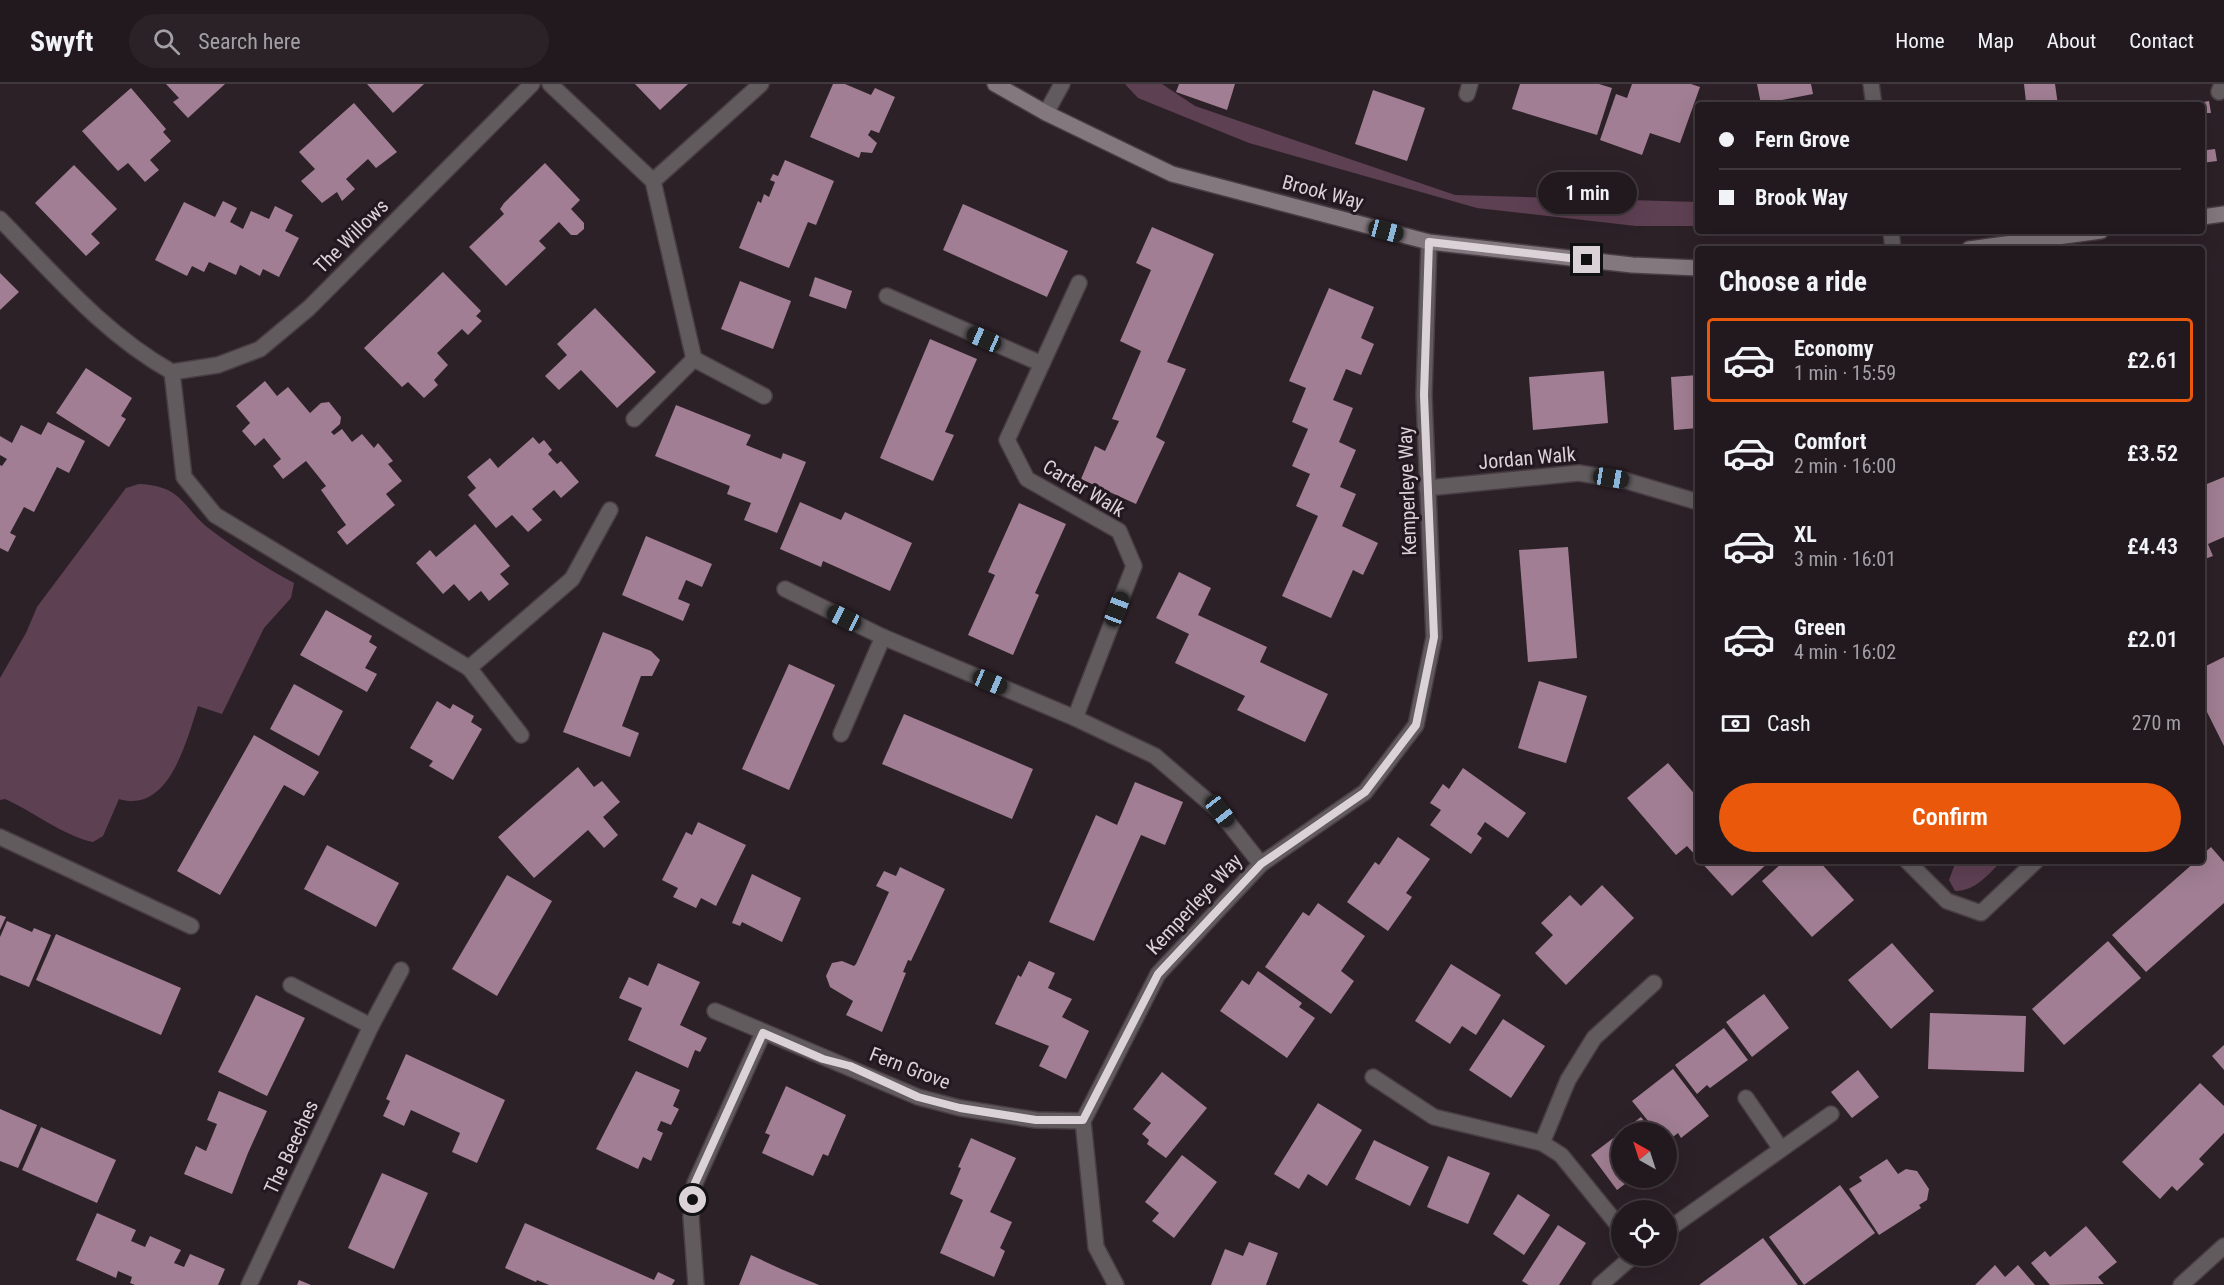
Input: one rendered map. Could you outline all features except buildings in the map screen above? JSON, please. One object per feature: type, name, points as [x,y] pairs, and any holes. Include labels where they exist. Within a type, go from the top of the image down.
[{"type":"street","name":"The Willows","points":[[172,372],[218,365],[260,349],[309,308],[532,84]]},
{"type":"street","points":[[549,84],[653,181],[694,359],[764,396]]},
{"type":"street","points":[[653,181],[761,84]]},
{"type":"street","name":"Brook Way","points":[[994,84],[1172,174],[1429,242],[1632,265],[1695,268]]},
{"type":"street","points":[[1046,112],[1062,84]]},
{"type":"street","points":[[1871,84],[1874,102]]},
{"type":"street","points":[[2205,217],[2224,214]]},
{"type":"street","points":[[0,219],[105,326],[140,354],[172,372],[184,477],[214,515],[470,668],[521,735]]},
{"type":"street","points":[[1991,246],[2079,234]]},
{"type":"street","name":"Kemperleye Way","points":[[1083,1120],[1158,974],[1261,864],[1365,792],[1416,725],[1434,637],[1424,395],[1429,242]]},
{"type":"street","name":"Carter Walk","points":[[1076,718],[1134,566],[1119,531],[1027,479],[1007,440],[1079,283]]},
{"type":"street","points":[[887,296],[1042,364]]},
{"type":"street","points":[[634,419],[694,359]]},
{"type":"street","name":"Jordan Walk","points":[[1427,488],[1579,473],[1628,481],[1695,501]]},
{"type":"street","points":[[470,668],[572,579],[610,510]]},
{"type":"street","points":[[785,589],[883,637],[1076,718],[1155,756],[1220,811],[1261,864]]},
{"type":"street","points":[[841,734],[883,637]]},
{"type":"street","points":[[0,837],[103,883],[191,926]]},
{"type":"street","points":[[1910,864],[1947,902],[1981,913],[2033,864]]},
{"type":"street","name":"The Beeches","points":[[249,1285],[371,1026],[401,970]]},
{"type":"street","points":[[1542,1143],[1568,1080],[1594,1038],[1654,982]]},
{"type":"street","points":[[291,985],[371,1026]]},
{"type":"street","name":"Fern Grove","points":[[715,1011],[823,1059],[850,1066],[918,1097],[960,1108],[1036,1120],[1083,1120]]},
{"type":"street","points":[[696,1285],[691,1217],[695,1183],[763,1033]]},
{"type":"street","points":[[1373,1077],[1434,1117],[1542,1143],[1561,1155],[1611,1216]]},
{"type":"street","points":[[1746,1098],[1781,1149]]},
{"type":"street","points":[[1677,1223],[1831,1114]]},
{"type":"street","points":[[1083,1120],[1096,1247],[1116,1285]]},
{"type":"street","points":[[2181,1285],[2224,1246]]},
{"type":"street","points":[[1600,1285],[1622,1266]]},
{"type":"shaded area","points":[[1125,84],[1162,84],[1195,106],[1455,195],[1695,202],[1695,226],[1636,226],[1477,208],[1249,143],[1138,98]]},
{"type":"shaded area","points":[[139,484],[166,489],[174,494],[201,522],[221,537],[294,583],[291,598],[264,628],[222,714],[198,706],[181,755],[163,786],[151,796],[136,801],[119,799],[103,836],[93,842],[71,835],[5,799],[0,800],[0,678],[26,633],[37,607],[126,488]]},
{"type":"shaded area","points":[[1955,864],[1999,864],[1987,876],[1969,888],[1955,891],[1949,880]]},
{"type":"route","points":[[693,1200],[695,1183],[763,1033],[823,1059],[850,1066],[918,1097],[960,1108],[1036,1120],[1083,1120],[1158,974],[1261,864],[1365,792],[1416,725],[1434,637],[1424,395],[1429,242],[1587,260]]}]
